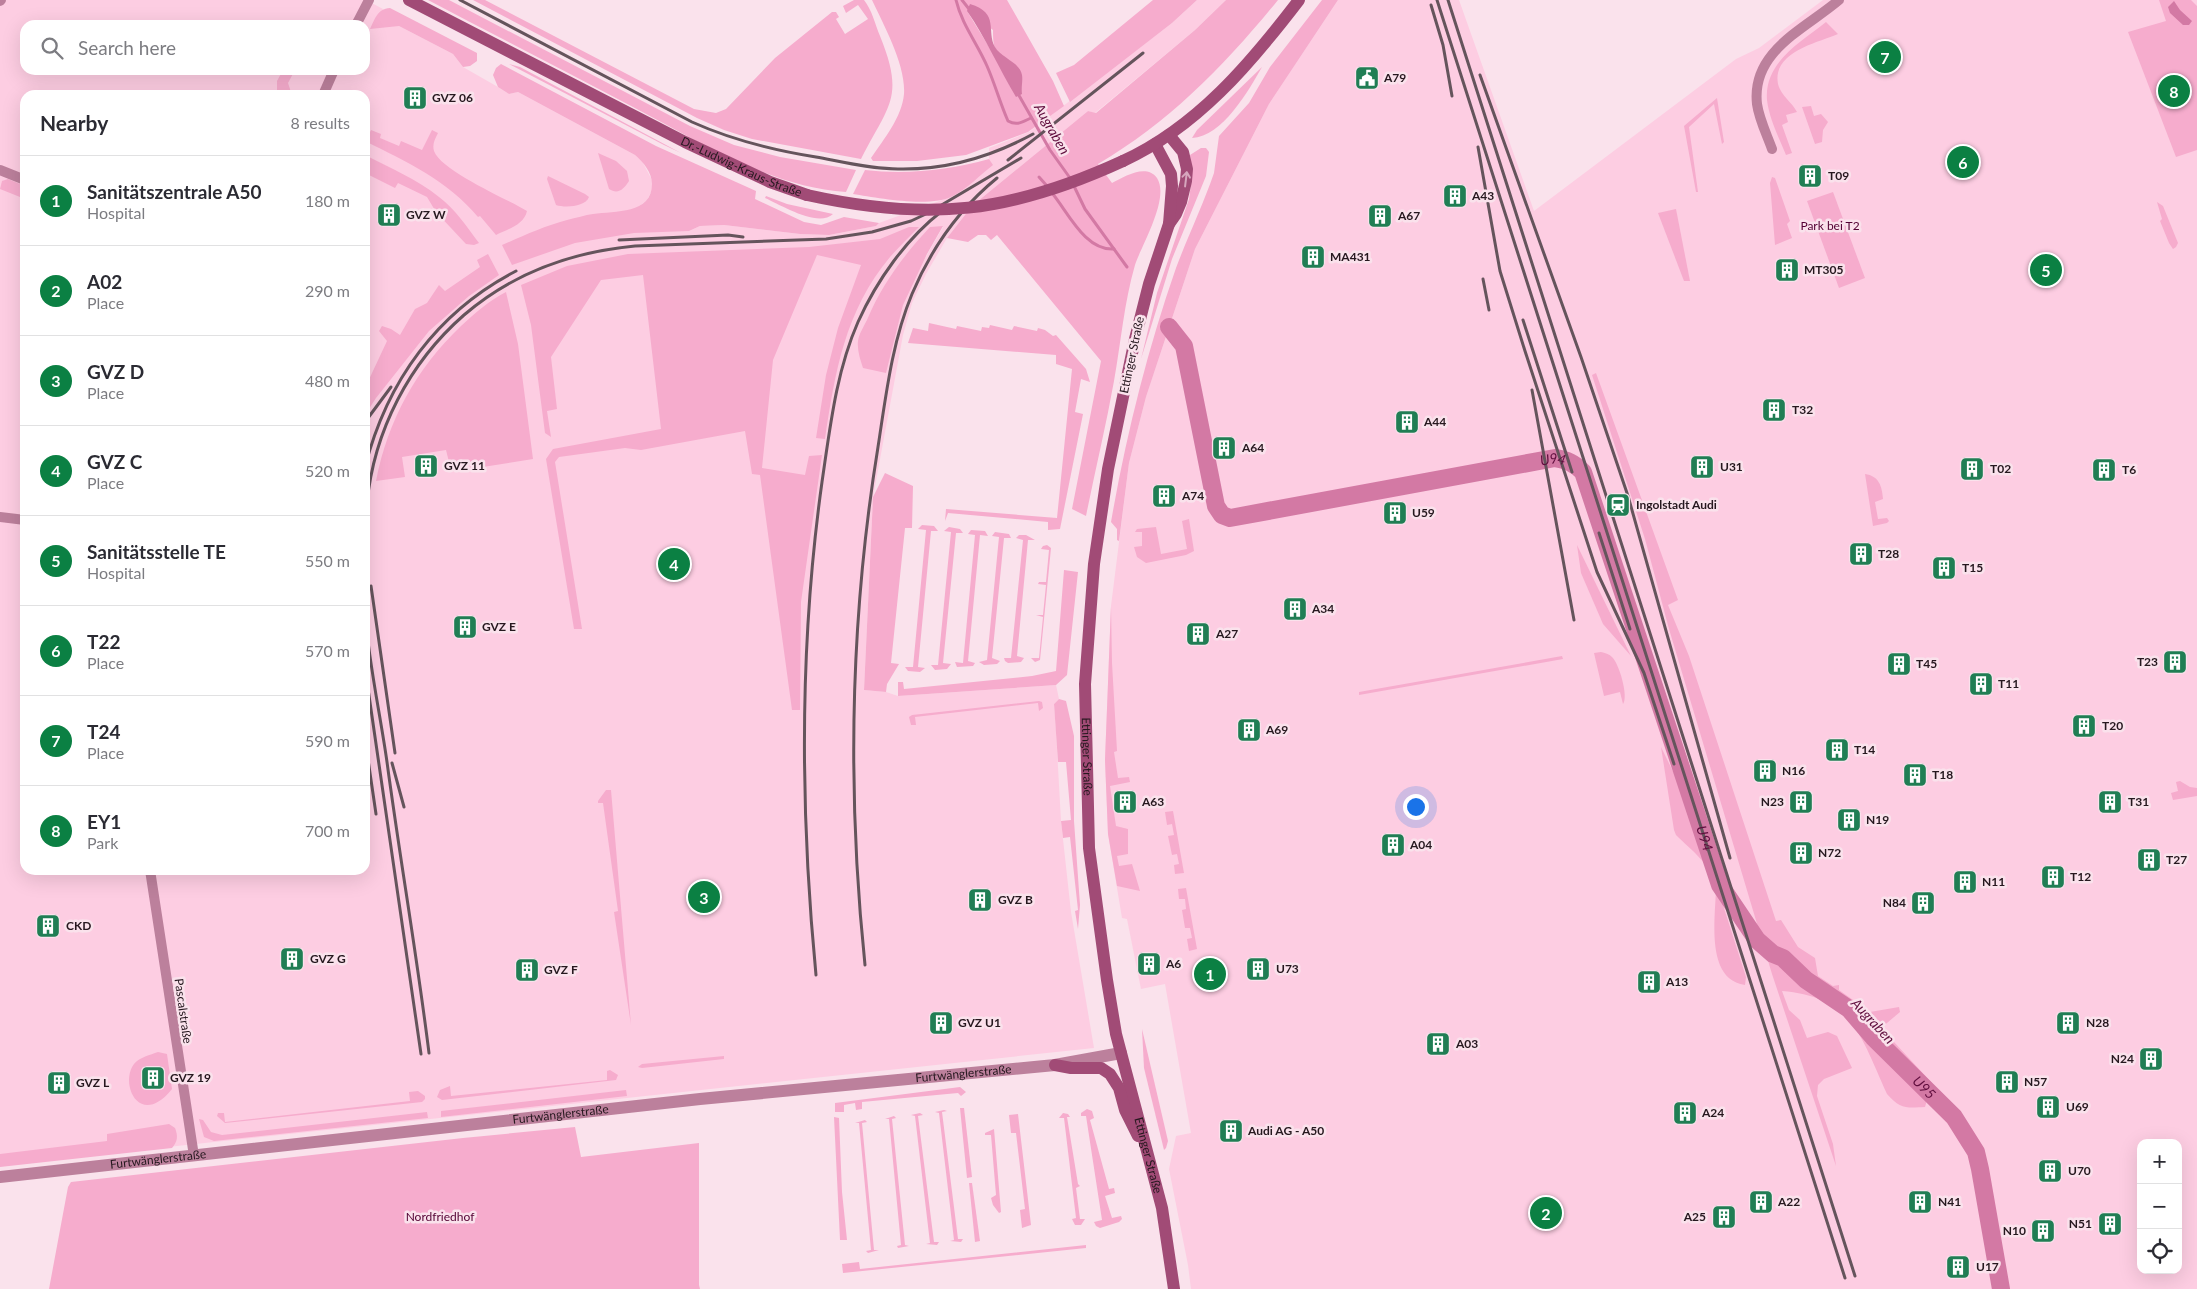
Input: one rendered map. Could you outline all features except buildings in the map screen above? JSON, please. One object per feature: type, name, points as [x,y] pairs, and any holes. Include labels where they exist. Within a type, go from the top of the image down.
[{"type":"main road","name":"Dr.-Ludwig-Kraus-Straße","points":[[409,0],[685,142],[770,182],[807,195],[873,208],[935,210],[976,208],[1035,196],[1087,178],[1155,144]]},
{"type":"main road","points":[[1155,144],[1216,96],[1242,71],[1299,0]]},
{"type":"main road","name":"Ettinger Straße","points":[[1168,135],[1183,152],[1187,169],[1181,202],[1169,224]]},
{"type":"main road","name":"Ettinger Straße","points":[[1155,144],[1170,174],[1172,186],[1169,224],[1149,284],[1135,339],[1108,469],[1094,564],[1086,652],[1087,815],[1107,980],[1121,1053],[1162,1208],[1174,1289]]},
{"type":"main road","points":[[1055,1065],[1071,1068],[1101,1068],[1110,1074],[1119,1088],[1131,1124],[1146,1146]]},
{"type":"street","points":[[359,20],[369,0]]},
{"type":"street","points":[[1772,149],[1757,105],[1757,88],[1767,58],[1780,44],[1839,0]]},
{"type":"street","points":[[325,90],[332,75]]},
{"type":"street","points":[[0,170],[20,178]]},
{"type":"street","points":[[0,517],[20,519]]},
{"type":"street","name":"Pascalstraße","points":[[151,875],[194,1156]]},
{"type":"street","name":"Furtwänglerstraße","points":[[0,1176],[700,1099],[1055,1065],[1121,1053]]},
{"type":"shaded area","points":[[0,0],[366,0],[383,9],[399,26],[453,54],[463,67],[509,94],[518,92],[635,155],[642,161],[652,180],[652,190],[647,200],[641,205],[689,231],[700,226],[724,225],[800,234],[829,235],[876,226],[879,223],[953,196],[992,165],[989,159],[989,148],[1029,132],[1172,23],[1197,0],[1226,0],[1195,30],[1095,113],[1088,111],[972,206],[947,238],[912,303],[903,335],[873,497],[864,690],[886,692],[898,696],[1056,685],[1059,699],[1054,704],[1061,821],[1071,912],[1094,1048],[0,1165]],"holes":[[[930,227],[943,227],[919,269]]]},
{"type":"shaded area","points":[[1338,0],[1459,0],[1534,211],[1736,59],[1759,48],[1823,0],[2197,0],[2197,1289],[1191,1289],[1169,1169],[1176,1136],[1191,1133],[1165,984],[1141,989],[1127,919],[1122,918],[1108,834],[1105,760],[1111,606],[1129,463],[1146,397],[1195,249],[1269,104]]},
{"type":"shaded area","points":[[2174,1],[2180,10],[2192,21],[2189,25],[2183,25],[2170,13],[2168,7]]},
{"type":"shaded area","points":[[970,4],[985,12],[989,17],[995,47],[1021,71],[1022,94],[1016,97],[967,11]]},
{"type":"green space","points":[[428,0],[449,0],[690,126],[734,145],[780,157],[856,170],[846,192],[790,182],[763,172],[710,148]]},
{"type":"green space","points":[[473,0],[485,0],[694,109],[716,113],[726,109],[775,58],[832,12],[836,12],[839,17],[836,19],[845,34],[868,19],[858,5],[846,13],[843,6],[854,0],[864,0],[888,57],[892,74],[890,100],[886,112],[861,159],[752,139],[724,130],[697,118]]},
{"type":"green space","points":[[872,0],[1007,0],[1053,81],[1064,106],[1028,132],[966,155],[917,161],[873,161],[871,158],[887,135],[900,111],[903,103],[904,83],[898,58]],"holes":[[[967,11],[993,30],[994,45],[997,51],[1018,69],[1021,86],[1010,86],[1000,65]]]},
{"type":"green space","points":[[1153,0],[1197,0],[1172,23],[1070,102],[1056,73],[1074,65]]},
{"type":"green space","points":[[1226,0],[1278,0],[1238,47],[1173,111],[1124,148],[1098,164],[1112,183],[1141,171],[1152,174],[1157,178],[1160,187],[1160,197],[1154,221],[1131,279],[1111,398],[1086,516],[1072,509],[1101,361],[997,235],[991,240],[986,235],[978,235],[968,242],[947,238],[972,206],[1088,111],[1096,113],[1195,30]]},
{"type":"green space","points":[[1322,0],[1338,0],[1269,104],[1195,249],[1146,397],[1129,463],[1119,541],[1117,540],[1117,529],[1111,522],[1138,394],[1176,268],[1214,173],[1219,136],[1249,103],[1270,67]]},
{"type":"green space","points":[[2159,0],[2191,0],[2197,6],[2197,150],[2176,157],[2128,32],[2166,21]]},
{"type":"green space","points":[[390,8],[477,53],[477,61],[470,66],[463,67],[453,54],[399,26],[370,29],[379,12]]},
{"type":"green space","points":[[1826,22],[1838,34],[1798,50],[1782,64],[1778,73],[1779,88],[1797,112],[1786,115],[1788,122],[1782,125],[1792,153],[1786,155],[1770,114],[1767,100],[1771,75],[1786,54]]},
{"type":"green space","points":[[501,64],[656,146],[756,191],[755,199],[804,222],[821,225],[844,217],[879,223],[876,226],[829,235],[800,234],[724,225],[700,226],[689,231],[634,233],[575,243],[512,265],[502,245],[558,222],[590,214],[621,211],[639,206],[646,201],[650,194],[652,180],[649,171],[635,155],[518,92],[509,94],[498,87],[493,75],[496,68]]},
{"type":"green space","points":[[509,64],[520,67],[681,153],[664,145]]},
{"type":"green space","points":[[1262,67],[1250,88],[1224,121],[1214,130],[1203,136],[1192,138],[1197,130]]},
{"type":"green space","points":[[280,75],[292,75],[288,83],[290,90],[277,90],[277,81]]},
{"type":"green space","points":[[1717,98],[1724,142],[1722,144],[1714,104],[1689,127],[1698,192],[1696,192],[1684,126]]},
{"type":"green space","points":[[1811,106],[1814,116],[1821,114],[1828,122],[1823,130],[1822,142],[1815,144],[1802,107]]},
{"type":"green space","points":[[371,130],[381,134],[380,138],[399,146],[401,141],[422,150],[432,130],[438,133],[433,146],[439,158],[472,182],[527,211],[523,220],[496,235],[480,216],[478,217],[440,182],[370,144]]},
{"type":"green space","points":[[1201,148],[1206,148],[1209,152],[1206,176],[1172,259],[1141,359],[1157,293],[1189,199],[1192,177],[1190,155]]},
{"type":"green space","points":[[598,153],[616,161],[627,171],[629,181],[620,190],[612,191],[609,189]]},
{"type":"green space","points":[[370,158],[413,179],[439,197],[456,213],[479,243],[474,245],[466,244],[436,212],[427,197],[398,183],[395,188],[370,176]]},
{"type":"green space","points":[[989,159],[993,165],[963,190],[943,200],[918,202],[853,194],[865,170],[912,172],[959,166]]},
{"type":"green space","points":[[548,176],[589,197],[579,205],[556,205],[547,179]]},
{"type":"green space","points":[[1772,177],[1775,178],[1790,221],[1787,224],[1792,238],[1775,245],[1770,183]]},
{"type":"green space","points":[[8,179],[20,184],[20,197],[0,189],[2,181]]},
{"type":"green space","name":"Park bei T2","points":[[1833,192],[1865,278],[1839,288],[1807,201]]},
{"type":"green space","points":[[766,196],[787,204],[833,214],[826,218],[809,217],[765,198]]},
{"type":"green space","points":[[2157,202],[2163,206],[2178,243],[2173,249],[2160,221],[2162,219]]},
{"type":"green space","points":[[1676,209],[1690,281],[1684,281],[1658,213]]},
{"type":"green space","points":[[943,226],[927,254],[903,305],[886,373],[863,368],[858,351],[859,338],[880,294],[911,248],[930,227]]},
{"type":"green space","points":[[909,227],[919,227],[890,257],[875,278],[862,299],[852,321],[838,366],[825,439],[816,438],[826,375],[838,328],[861,265],[817,255],[773,360],[762,468],[805,475],[809,456],[822,455],[801,602],[800,710],[792,710],[760,475],[752,474],[745,431],[641,450],[625,448],[559,457],[555,462],[582,629],[574,629],[546,459],[553,449],[661,429],[643,275],[601,280],[551,357],[557,409],[547,411],[551,437],[545,433],[531,325],[521,285],[567,266],[628,254],[809,247],[880,239]]},
{"type":"green space","points":[[488,254],[499,275],[469,296],[429,331],[370,407],[370,377],[387,341],[379,331],[382,326],[400,335],[415,309],[427,303],[439,285],[445,291],[480,267],[477,260]]},
{"type":"green space","points":[[506,292],[518,344],[533,459],[470,469],[470,463],[457,465],[456,461],[449,462],[446,450],[402,457],[405,477],[376,481],[381,459],[396,416],[417,378],[430,360],[461,326],[488,303]]},
{"type":"green space","points":[[929,323],[956,329],[957,326],[981,331],[982,327],[989,328],[990,325],[1012,330],[1014,326],[1037,331],[1038,328],[1045,330],[1053,336],[1056,335],[1086,369],[1090,382],[1081,379],[1075,412],[1083,414],[1060,529],[1048,530],[1048,522],[948,513],[945,521],[946,509],[1057,518],[1072,369],[1056,364],[1056,355],[908,343],[913,328],[928,331]]},
{"type":"green space","points":[[1596,373],[1678,600],[1668,605],[1689,656],[1776,921],[1781,920],[1798,947],[1815,958],[1818,976],[1833,986],[1839,985],[1839,990],[1870,1012],[1899,1007],[1900,1012],[1881,1028],[1932,1083],[1925,1107],[1900,1105],[1887,1094],[1861,1038],[1840,1011],[1825,1002],[1806,995],[1782,991],[1789,1010],[1800,1020],[1807,1038],[1828,1032],[1837,1036],[1852,1068],[1824,1079],[1818,1085],[1817,1096],[1833,1144],[1836,1166],[1772,974],[1669,629],[1645,539],[1592,375]]},
{"type":"green space","points":[[885,473],[913,486],[912,528],[905,528],[891,663],[899,664],[887,684],[886,692],[864,690],[873,497]]},
{"type":"green space","points":[[1865,474],[1877,479],[1881,486],[1883,499],[1875,502],[1878,519],[1887,518],[1889,521],[1887,523],[1873,526]]},
{"type":"green space","points":[[1189,519],[1194,551],[1186,555],[1146,563],[1137,557],[1134,547],[1142,546],[1142,532],[1135,532],[1137,529],[1156,527],[1161,554],[1187,549],[1182,521]]},
{"type":"green space","points":[[922,525],[934,526],[938,531],[931,531],[918,667],[925,668],[920,672],[908,671],[905,667],[913,667],[926,530],[918,529]]},
{"type":"green space","points":[[949,527],[960,529],[963,533],[956,533],[943,663],[951,664],[947,669],[935,670],[931,665],[938,665],[951,532],[944,531]]},
{"type":"green space","points":[[971,530],[985,531],[988,536],[980,535],[968,661],[975,663],[973,666],[957,667],[955,662],[963,663],[975,535],[968,534]]},
{"type":"green space","points":[[995,532],[1009,534],[1011,538],[1004,538],[992,658],[1000,661],[997,664],[984,665],[979,662],[987,660],[999,537],[992,536]]},
{"type":"green space","points":[[1019,535],[1026,535],[1035,540],[1028,540],[1017,656],[1024,658],[1021,662],[1008,663],[1004,658],[1011,658],[1023,540],[1016,538]]},
{"type":"green space","points":[[1047,545],[1051,548],[1040,660],[1035,662],[1031,658],[1039,658],[1043,617],[1036,615],[1043,615],[1046,585],[1038,584],[1039,582],[1046,582],[1049,550],[1041,549]]},
{"type":"green space","points":[[1577,545],[1631,656],[1603,624],[1581,573]]},
{"type":"green space","points":[[1064,570],[1078,572],[1067,675],[1056,685],[898,696],[898,682],[903,682],[904,689],[1032,676],[1056,671]]},
{"type":"green space","points":[[1111,606],[1117,751],[1114,752],[1118,778],[1129,777],[1130,782],[1110,786],[1116,826],[1128,829],[1128,854],[1117,856],[1119,866],[1132,864],[1140,891],[1117,886],[1108,834],[1105,760]]},
{"type":"green space","points":[[1601,652],[1611,656],[1618,666],[1625,695],[1623,704],[1620,692],[1604,696],[1594,653]]},
{"type":"green space","points":[[1562,656],[1563,659],[1359,695],[1359,692]]},
{"type":"green space","points":[[1059,699],[1066,701],[1074,736],[1074,821],[1080,905],[1078,929],[1075,911],[1078,910],[1070,837],[1063,838],[1061,821],[1071,820],[1066,762],[1058,762],[1054,704]]},
{"type":"green space","points":[[1042,702],[1043,708],[1039,711],[1038,703],[915,717],[916,725],[911,725],[909,717],[912,715]]},
{"type":"green space","points":[[1661,747],[1694,814],[1746,977],[1745,985],[1732,980],[1723,971],[1718,959],[1714,928],[1716,886],[1705,864],[1676,835],[1674,830]]},
{"type":"green space","points":[[2180,781],[2190,787],[2197,788],[2197,796],[2173,800],[2171,793],[2178,791],[2176,782]]},
{"type":"green space","points":[[606,790],[611,790],[631,1025],[614,912],[618,911],[603,803],[598,803]]},
{"type":"green space","points":[[1173,811],[1184,873],[1175,874],[1174,865],[1179,864],[1177,854],[1172,855],[1168,836],[1174,835],[1172,824],[1167,825],[1165,812]]},
{"type":"green space","points":[[1186,888],[1197,949],[1189,951],[1187,939],[1192,938],[1190,928],[1185,928],[1182,910],[1186,909],[1185,899],[1179,899],[1178,889]]},
{"type":"green space","points":[[1142,1029],[1168,1141],[1164,1150],[1144,1068]]},
{"type":"green space","points":[[158,1052],[167,1054],[172,1089],[161,1100],[150,1105],[142,1104],[135,1099],[131,1091],[129,1082],[130,1072],[134,1064],[139,1060]]},
{"type":"green space","points":[[724,1056],[724,1059],[638,1067],[642,1064]]},
{"type":"green space","points":[[610,1070],[618,1075],[616,1080],[442,1100],[437,1097],[440,1090],[450,1086],[451,1096],[607,1080],[607,1071]]},
{"type":"green space","points":[[960,1087],[966,1092],[961,1096],[958,1093],[862,1102],[862,1109],[856,1110],[855,1103],[844,1105],[844,1112],[835,1112],[835,1103]]},
{"type":"green space","points":[[626,1090],[627,1096],[441,1117],[441,1111]]},
{"type":"green space","points":[[418,1091],[425,1096],[422,1102],[225,1123],[217,1116],[218,1113],[224,1113],[225,1122],[410,1101],[409,1092]]},
{"type":"green space","points":[[960,1108],[964,1108],[972,1177],[967,1178]]},
{"type":"green space","points":[[1087,1109],[1092,1111],[1094,1118],[1090,1120],[1109,1189],[1114,1188],[1115,1193],[1105,1196],[1112,1218],[1121,1216],[1122,1219],[1119,1222],[1100,1228],[1094,1222],[1102,1220],[1086,1116],[1081,1116],[1081,1113]]},
{"type":"green space","points":[[947,1111],[942,1112],[958,1239],[963,1239],[961,1242],[950,1241],[954,1240],[939,1113],[935,1112]]},
{"type":"green space","points":[[427,1112],[428,1118],[214,1141],[204,1137],[199,1119],[203,1120],[211,1132],[222,1135]]},
{"type":"green space","points":[[920,1113],[923,1115],[918,1116],[934,1242],[939,1242],[937,1245],[926,1244],[930,1243],[915,1116],[911,1115]]},
{"type":"green space","points":[[1063,1113],[1068,1114],[1070,1117],[1067,1117],[1078,1184],[1080,1186],[1076,1188],[1080,1219],[1085,1219],[1081,1225],[1075,1225],[1072,1219],[1076,1218],[1064,1118],[1059,1118]]},
{"type":"green space","points":[[1018,1114],[1031,1225],[1022,1228],[1020,1210],[1025,1209],[1016,1133],[1011,1133],[1009,1115]]},
{"type":"green space","points":[[894,1116],[896,1118],[892,1119],[905,1245],[909,1246],[898,1248],[897,1246],[901,1245],[889,1119],[885,1119]]},
{"type":"green space","points":[[834,1117],[839,1118],[842,1192],[847,1240],[840,1240]]},
{"type":"green space","points":[[865,1120],[867,1122],[862,1123],[874,1250],[879,1250],[868,1253],[866,1251],[871,1250],[859,1123],[855,1123]]},
{"type":"green space","points":[[169,1124],[175,1128],[177,1136],[172,1148],[0,1167],[0,1154],[107,1141],[107,1134]]},
{"type":"green space","name":"Nordfriedhof","points":[[575,1127],[581,1157],[699,1143],[700,1289],[49,1289],[68,1187],[71,1182]]},
{"type":"green space","points":[[994,1129],[1001,1212],[999,1213],[993,1205],[991,1198],[996,1195],[991,1135],[985,1135],[985,1133]]},
{"type":"green space","points":[[969,1183],[972,1183],[980,1241],[975,1242]]},
{"type":"green space","points":[[1086,1245],[1086,1248],[843,1273],[842,1264],[859,1262],[860,1269]]},
{"type":"waterway","points":[[956,0],[966,26],[987,66],[1008,121],[1017,123],[1031,118]]},
{"type":"waterway","name":"Augraben","points":[[962,0],[969,9]]},
{"type":"waterway","name":"Augraben","points":[[1017,92],[1050,150],[1070,178]]},
{"type":"waterway","points":[[1039,177],[1047,186]]},
{"type":"waterway","name":"Augraben","points":[[1073,184],[1085,209],[1127,267]]},
{"type":"waterway","points":[[1052,193],[1086,237],[1094,244],[1114,249]]},
{"type":"waterway","name":"Augraben","points":[[1169,327],[1176,335]]},
{"type":"waterway","name":"U94","points":[[1169,327],[1184,346],[1216,506],[1222,515],[1230,518],[1555,458],[1570,462],[1583,472],[1720,885],[1757,940],[1773,954],[1783,958],[1806,980],[1849,1009],[1873,1037],[1954,1117],[1976,1152],[2001,1289]]},
{"type":"waterway","name":"Augraben","points":[[1792,967],[1806,980],[1849,1009],[1887,1053],[1933,1097]]},
{"type":"railway","points":[[460,0],[692,122],[722,134],[768,148],[867,167],[916,169],[968,160],[1001,149],[1033,134]]},
{"type":"railway","points":[[1437,0],[1845,1278]]},
{"type":"railway","points":[[1448,0],[1855,1276]]},
{"type":"railway","points":[[1431,5],[1443,45],[1452,96]]},
{"type":"railway","points":[[1008,160],[1143,53]]},
{"type":"railway","points":[[1480,75],[1581,357],[1628,496],[1730,858]]},
{"type":"railway","points":[[1478,147],[1500,271],[1525,351],[1597,572],[1644,673],[1674,764]]},
{"type":"railway","points":[[370,483],[377,450],[397,400],[427,354],[464,315],[502,287],[523,276],[566,259],[611,249],[635,246],[826,239],[872,232],[911,221],[928,213],[1021,158]]},
{"type":"railway","points":[[865,965],[856,835],[854,706],[862,576],[887,388],[905,312],[928,261],[958,216],[997,178]]},
{"type":"railway","points":[[816,975],[807,851],[804,728],[809,605],[814,544],[831,421],[839,380],[850,341],[866,306],[883,276],[905,247],[916,234],[942,211]]},
{"type":"railway","points":[[619,240],[728,235],[743,237]]},
{"type":"railway","points":[[370,452],[387,406],[419,352],[439,328],[462,307],[516,271]]},
{"type":"railway","points":[[1483,279],[1489,310]]},
{"type":"railway","points":[[1523,320],[1572,472]]},
{"type":"railway","points":[[370,415],[391,387]]},
{"type":"railway","points":[[1532,390],[1574,620]]},
{"type":"railway","points":[[1599,533],[1630,629]]},
{"type":"railway","points":[[371,586],[395,753]]},
{"type":"railway","points":[[370,657],[429,1053]]},
{"type":"railway","points":[[370,702],[421,1054]]},
{"type":"railway","points":[[392,763],[404,807]]},
{"type":"railway","points":[[370,773],[376,814]]},
{"type":"place","name":"T24","points":[[1885,57]]},
{"type":"place","name":"A79","points":[[1367,78]]},
{"type":"place","name":"EY1","points":[[2174,91]]},
{"type":"place","name":"GVZ 06","points":[[415,98]]},
{"type":"place","name":"T22","points":[[1963,162]]},
{"type":"place","name":"T09","points":[[1810,176]]},
{"type":"place","name":"A43","points":[[1455,196]]},
{"type":"place","name":"GVZ W","points":[[389,215]]},
{"type":"place","name":"A67","points":[[1380,216]]},
{"type":"place","name":"MA431","points":[[1313,257]]},
{"type":"place","name":"MT305","points":[[1787,270]]},
{"type":"place","name":"Sanitätsstelle TE","points":[[2046,270]]},
{"type":"place","name":"T32","points":[[1774,410]]},
{"type":"place","name":"A44","points":[[1407,422]]},
{"type":"place","name":"A64","points":[[1224,448]]},
{"type":"place","name":"GVZ 11","points":[[426,466]]},
{"type":"place","name":"U31","points":[[1702,467]]},
{"type":"place","name":"T02","points":[[1972,469]]},
{"type":"place","name":"T6","points":[[2104,470]]},
{"type":"place","name":"A74","points":[[1164,496]]},
{"type":"place","name":"Ingolstadt Audi","points":[[1618,505]]},
{"type":"place","name":"U59","points":[[1395,513]]},
{"type":"place","name":"T28","points":[[1861,554]]},
{"type":"place","name":"GVZ C","points":[[674,564]]},
{"type":"place","name":"T15","points":[[1944,568]]},
{"type":"place","name":"A34","points":[[1295,609]]},
{"type":"place","name":"GVZ E","points":[[465,627]]},
{"type":"place","name":"A27","points":[[1198,634]]},
{"type":"place","name":"T23","points":[[2175,662]]},
{"type":"place","name":"T45","points":[[1899,664]]},
{"type":"place","name":"T11","points":[[1981,684]]},
{"type":"place","name":"T20","points":[[2084,726]]},
{"type":"place","name":"A69","points":[[1249,730]]},
{"type":"place","name":"T14","points":[[1837,750]]},
{"type":"place","name":"N16","points":[[1765,771]]},
{"type":"place","name":"T18","points":[[1915,775]]},
{"type":"place","name":"A63","points":[[1125,802]]},
{"type":"place","name":"N23","points":[[1801,802]]},
{"type":"place","name":"T31","points":[[2110,802]]},
{"type":"place","name":"N19","points":[[1849,820]]},
{"type":"place","name":"A04","points":[[1393,845]]},
{"type":"place","name":"N72","points":[[1801,853]]},
{"type":"place","name":"T27","points":[[2149,860]]},
{"type":"place","name":"T12","points":[[2053,877]]},
{"type":"place","name":"N11","points":[[1965,882]]},
{"type":"place","name":"GVZ D","points":[[704,897]]},
{"type":"place","name":"GVZ B","points":[[980,900]]},
{"type":"place","name":"N84","points":[[1923,903]]},
{"type":"place","name":"CKD","points":[[48,926]]},
{"type":"place","name":"GVZ G","points":[[292,959]]},
{"type":"place","name":"A6","points":[[1149,964]]},
{"type":"place","name":"U73","points":[[1258,969]]},
{"type":"place","name":"GVZ F","points":[[527,970]]},
{"type":"place","name":"Sanitätszentrale A50","points":[[1210,974]]},
{"type":"place","name":"A13","points":[[1649,982]]},
{"type":"place","name":"GVZ U1","points":[[941,1023]]},
{"type":"place","name":"N28","points":[[2068,1023]]},
{"type":"place","name":"A03","points":[[1438,1044]]},
{"type":"place","name":"N24","points":[[2151,1059]]},
{"type":"place","name":"GVZ 19","points":[[153,1078]]},
{"type":"place","name":"N57","points":[[2007,1082]]},
{"type":"place","name":"GVZ L","points":[[59,1083]]},
{"type":"place","name":"U69","points":[[2048,1107]]},
{"type":"place","name":"A24","points":[[1685,1113]]},
{"type":"place","name":"Audi AG - A50","points":[[1231,1131]]},
{"type":"place","name":"U70","points":[[2050,1171]]},
{"type":"place","name":"A22","points":[[1761,1202]]},
{"type":"place","name":"N41","points":[[1920,1202]]},
{"type":"place","name":"A02","points":[[1546,1213]]},
{"type":"place","name":"A25","points":[[1724,1217]]},
{"type":"place","name":"N51","points":[[2110,1224]]},
{"type":"place","name":"N10","points":[[2043,1231]]},
{"type":"place","name":"U17","points":[[1958,1267]]},
{"type":"water label","name":"U95","points":[[1924,1087]]}]
